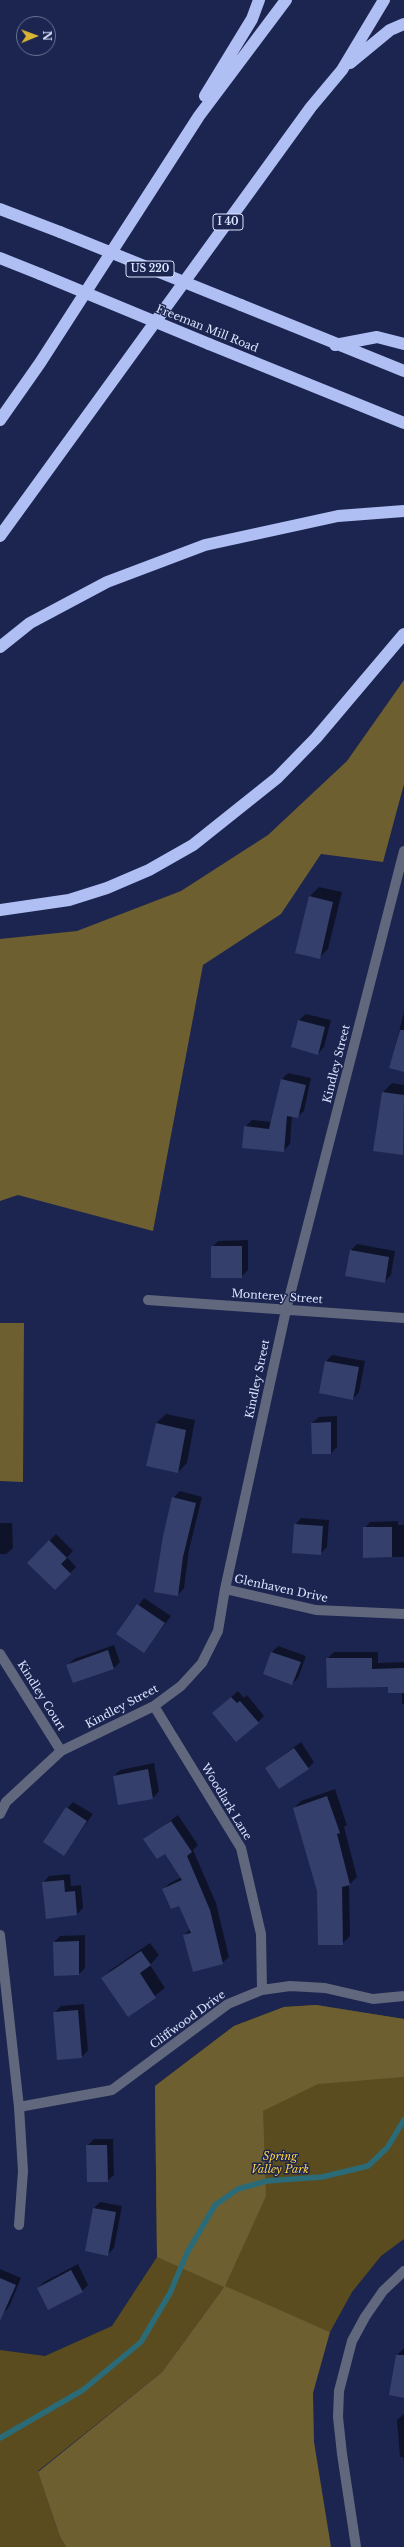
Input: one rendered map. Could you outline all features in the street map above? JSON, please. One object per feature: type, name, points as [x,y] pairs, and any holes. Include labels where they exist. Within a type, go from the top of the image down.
[{"type":"highway","points":[[199,116],[203,100],[252,19],[259,0]]},
{"type":"highway","points":[[0,420],[40,363],[199,116],[286,0]]},
{"type":"highway","name":"I 40","points":[[0,536],[311,107],[342,70],[384,0]]},
{"type":"highway","points":[[342,70],[390,30],[404,24]]},
{"type":"highway","name":"US 220","points":[[0,209],[240,305],[334,345]]},
{"type":"highway","name":"Freeman Mill Road","points":[[0,258],[404,422]]},
{"type":"highway","points":[[334,345],[377,337],[404,344]]},
{"type":"highway","points":[[334,345],[404,371]]},
{"type":"highway","points":[[0,647],[30,623],[107,582],[205,545],[338,516],[404,511]]},
{"type":"highway","points":[[0,910],[69,900],[107,888],[149,870],[193,845],[277,778],[316,738],[404,634]]},
{"type":"street","name":"Kindley Street","points":[[0,1814],[6,1802],[61,1751],[154,1706],[182,1686],[202,1663],[218,1631],[225,1589],[286,1310],[404,851]]},
{"type":"street","name":"Monterey Street","points":[[148,1300],[404,1318]]},
{"type":"street","name":"Glenhaven Drive","points":[[225,1589],[316,1610],[404,1614]]},
{"type":"street","name":"Kindley Court","points":[[0,1654],[61,1751]]},
{"type":"street","name":"Woodlark Lane","points":[[154,1706],[240,1848],[261,1934],[262,1990]]},
{"type":"street","points":[[0,1935],[19,2107],[23,2171],[19,2225]]},
{"type":"street","name":"Cliffwood Drive","points":[[19,2107],[112,2090],[228,2004],[262,1990],[290,1986],[318,1987],[372,1998],[404,1996]]},
{"type":"street","points":[[356,2547],[342,2454],[338,2417],[339,2391],[352,2341],[365,2317],[383,2291],[404,2271]]},
{"type":"green space","name":"Spring Valley Park","points":[[316,2005],[404,2019],[404,2239],[381,2256],[352,2292],[330,2332],[224,2287],[162,2372],[38,2471],[60,2537],[66,2547],[0,2547],[0,2350],[45,2356],[112,2326],[157,2257],[155,2086],[234,2026],[284,2007]]},
{"type":"shaded area","points":[[404,680],[404,784],[383,862],[321,854],[281,914],[203,965],[153,1231],[18,1195],[0,1201],[0,939],[77,931],[181,891],[268,835],[347,761]]},
{"type":"shaded area","points":[[0,1323],[24,1323],[23,1482],[0,1481]]},
{"type":"shaded area","points":[[316,2005],[404,2019],[404,2077],[318,2084],[263,2111],[266,2196],[225,2286],[330,2332],[313,2393],[314,2442],[331,2547],[66,2547],[60,2537],[38,2472],[162,2372],[224,2287],[157,2257],[155,2086],[234,2026],[284,2007]]},
{"type":"building","points":[[309,896],[333,902],[320,959],[295,953]]},
{"type":"building","points":[[298,1020],[325,1027],[318,1055],[291,1047]]},
{"type":"building","points":[[400,1030],[404,1030],[404,1072],[389,1068]]},
{"type":"building","points":[[281,1079],[306,1085],[298,1118],[287,1116],[284,1152],[242,1148],[244,1126],[269,1129]]},
{"type":"building","points":[[382,1092],[404,1095],[403,1155],[373,1151]]},
{"type":"building","points":[[211,1246],[242,1246],[242,1278],[211,1278]]},
{"type":"building","points":[[350,1250],[389,1257],[385,1283],[345,1276]]},
{"type":"building","points":[[325,1361],[359,1367],[353,1400],[319,1393]]},
{"type":"building","points":[[331,1422],[331,1454],[312,1454],[311,1423]]},
{"type":"building","points":[[156,1423],[186,1430],[178,1473],[146,1466]]},
{"type":"building","points":[[172,1497],[196,1503],[183,1557],[178,1596],[154,1592],[163,1536]]},
{"type":"building","points":[[294,1524],[323,1526],[321,1555],[292,1553]]},
{"type":"building","points":[[363,1527],[392,1527],[392,1557],[363,1558]]},
{"type":"building","points":[[49,1540],[67,1558],[61,1564],[71,1574],[55,1590],[27,1563]]},
{"type":"building","points":[[137,1604],[165,1623],[144,1653],[116,1634]]},
{"type":"building","points":[[108,1650],[114,1669],[73,1683],[66,1665]]},
{"type":"building","points":[[271,1652],[301,1662],[292,1685],[263,1674]]},
{"type":"building","points":[[326,1658],[372,1658],[372,1669],[404,1668],[404,1693],[388,1693],[388,1687],[327,1688]]},
{"type":"building","points":[[231,1697],[237,1703],[240,1701],[259,1723],[236,1742],[212,1713]]},
{"type":"building","points":[[294,1748],[309,1769],[279,1789],[265,1768]]},
{"type":"building","points":[[148,1769],[153,1799],[118,1805],[113,1776]]},
{"type":"building","points":[[327,1796],[340,1833],[337,1834],[350,1885],[342,1887],[343,1945],[318,1945],[317,1891],[293,1808]]},
{"type":"building","points":[[66,1807],[87,1821],[64,1856],[43,1842]]},
{"type":"building","points":[[171,1821],[192,1852],[187,1856],[210,1910],[223,1964],[193,1972],[183,1935],[191,1933],[179,1906],[171,1909],[162,1889],[182,1880],[165,1854],[157,1859],[143,1839]]},
{"type":"building","points":[[64,1880],[65,1892],[75,1891],[77,1915],[46,1919],[42,1882]]},
{"type":"building","points":[[79,1941],[79,1975],[54,1976],[53,1942]]},
{"type":"building","points":[[141,1951],[151,1965],[140,1973],[156,1998],[128,2017],[101,1978]]},
{"type":"building","points":[[78,2010],[82,2058],[57,2060],[53,2012]]},
{"type":"building","points":[[86,2145],[107,2145],[108,2182],[87,2182]]},
{"type":"building","points":[[93,2208],[116,2212],[108,2256],[85,2251]]},
{"type":"building","points":[[71,2270],[83,2292],[48,2310],[37,2288]]},
{"type":"building","points":[[0,2278],[16,2285],[0,2321]]},
{"type":"building","points":[[396,2355],[404,2355],[404,2398],[389,2395]]},
{"type":"waterway","points":[[0,2438],[83,2390],[141,2342],[170,2293],[187,2253],[215,2205],[238,2189],[267,2181],[322,2177],[368,2166],[387,2148],[404,2120]]}]
